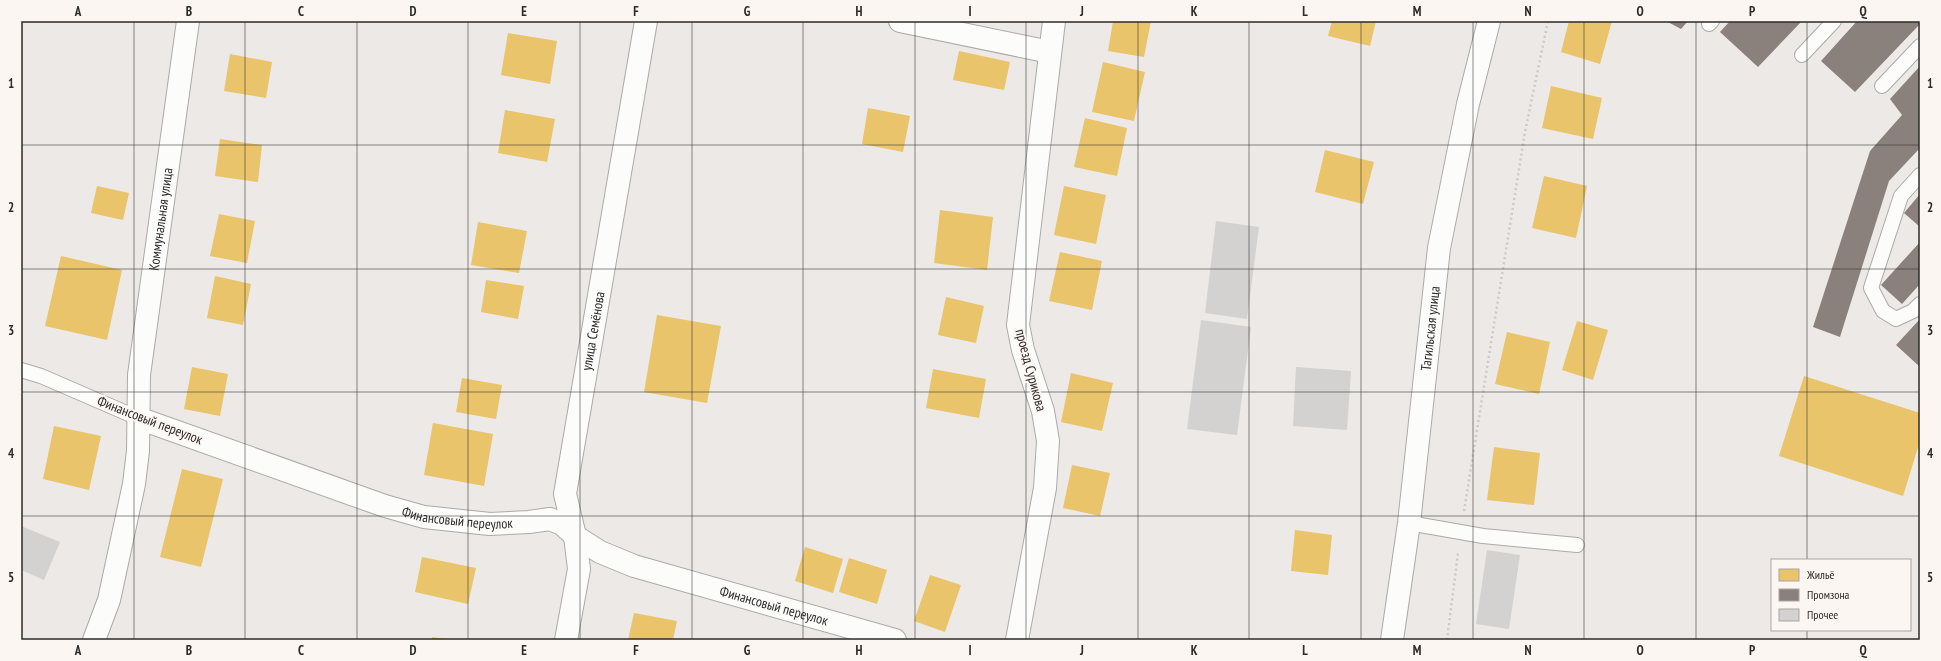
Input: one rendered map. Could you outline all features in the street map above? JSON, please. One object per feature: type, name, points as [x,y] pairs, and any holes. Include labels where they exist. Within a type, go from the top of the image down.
[{"type":"street","name":"Коммунальная улица","points":[[94,640],[109,600],[134,484],[138,451],[139,375],[188,21]]},
{"type":"street","name":"улица Семёнова","points":[[566,640],[579,569],[575,536],[564,494],[646,21]]},
{"type":"street","points":[[900,21],[1050,52]]},
{"type":"street","name":"проезд Сурикова","points":[[1017,640],[1045,488],[1048,441],[1043,411],[1024,350],[1018,324],[1054,21]]},
{"type":"street","name":"Тагильская улица","points":[[1392,640],[1409,523],[1439,248],[1468,104],[1489,21]]},
{"type":"street","name":"Финансовый переулок","points":[[138,418],[385,506],[424,517],[490,524],[529,522],[550,519],[562,524],[575,536],[600,552],[634,566],[895,640]]},
{"type":"lane","points":[[1802,55],[1834,21]]},
{"type":"lane","points":[[1882,86],[1920,46]]},
{"type":"lane","points":[[1920,174],[1900,196],[1871,288],[1882,311],[1896,319],[1913,311],[1920,304]]},
{"type":"lane","name":"Финансовый переулок","points":[[21,370],[41,376],[138,418]]},
{"type":"lane","points":[[1409,523],[1483,536],[1577,545]]},
{"type":"path","points":[[1447,640],[1460,532],[1524,132],[1548,21]]},
{"type":"building: Жильё","points":[[1113,21],[1151,21],[1144,57],[1108,51]]},
{"type":"building: Жильё","points":[[1332,21],[1376,21],[1370,46],[1328,36]]},
{"type":"building: Жильё","points":[[1569,21],[1612,21],[1600,64],[1561,52]]},
{"type":"building: Жильё","points":[[508,33],[557,41],[550,84],[501,75]]},
{"type":"building: Жильё","points":[[959,51],[1010,62],[1004,90],[953,80]]},
{"type":"building: Жильё","points":[[230,54],[272,62],[266,98],[224,91]]},
{"type":"building: Жильё","points":[[1103,62],[1145,72],[1134,121],[1092,112]]},
{"type":"building: Жильё","points":[[1551,86],[1602,98],[1593,139],[1542,128]]},
{"type":"building: Жильё","points":[[868,108],[910,116],[903,152],[862,144]]},
{"type":"building: Жильё","points":[[505,110],[555,119],[547,162],[498,153]]},
{"type":"building: Жильё","points":[[1085,118],[1127,128],[1117,176],[1074,167]]},
{"type":"building: Жильё","points":[[220,139],[262,145],[258,182],[215,176]]},
{"type":"building: Жильё","points":[[1325,150],[1374,162],[1363,204],[1315,192]]},
{"type":"building: Жильё","points":[[1544,176],[1587,186],[1576,238],[1532,228]]},
{"type":"building: Жильё","points":[[97,186],[129,193],[123,220],[91,213]]},
{"type":"building: Жильё","points":[[1064,186],[1106,195],[1096,244],[1054,235]]},
{"type":"building: Жильё","points":[[940,210],[993,217],[987,270],[934,263]]},
{"type":"building: Жильё","points":[[219,214],[255,221],[247,263],[210,256]]},
{"type":"building: Жильё","points":[[478,222],[527,231],[519,273],[471,265]]},
{"type":"building: Жильё","points":[[1060,252],[1102,261],[1092,310],[1049,301]]},
{"type":"building: Жильё","points":[[61,256],[122,270],[107,340],[45,326]]},
{"type":"building: Жильё","points":[[215,276],[251,284],[243,325],[207,318]]},
{"type":"building: Жильё","points":[[486,280],[524,286],[518,319],[481,312]]},
{"type":"building: Жильё","points":[[946,297],[984,306],[976,343],[938,335]]},
{"type":"building: Жильё","points":[[657,315],[721,326],[707,403],[644,392]]},
{"type":"building: Жильё","points":[[1577,321],[1608,330],[1593,380],[1562,370]]},
{"type":"building: Жильё","points":[[1507,332],[1550,342],[1539,394],[1495,384]]},
{"type":"building: Жильё","points":[[192,367],[228,374],[220,416],[184,409]]},
{"type":"building: Жильё","points":[[933,369],[986,379],[979,418],[926,408]]},
{"type":"building: Жильё","points":[[1071,373],[1113,383],[1102,431],[1061,422]]},
{"type":"building: Жильё","points":[[1804,376],[1920,413],[1920,441],[1903,496],[1779,456]]},
{"type":"building: Жильё","points":[[462,378],[502,385],[496,419],[456,412]]},
{"type":"building: Жильё","points":[[433,423],[493,434],[484,486],[424,475]]},
{"type":"building: Жильё","points":[[54,426],[101,436],[89,490],[43,479]]},
{"type":"building: Жильё","points":[[1494,447],[1540,453],[1534,505],[1487,500]]},
{"type":"building: Жильё","points":[[1072,465],[1110,473],[1100,516],[1063,508]]},
{"type":"building: Жильё","points":[[182,469],[223,479],[201,567],[160,557]]},
{"type":"building: Жильё","points":[[1295,530],[1332,535],[1328,575],[1291,571]]},
{"type":"building: Жильё","points":[[805,547],[843,559],[833,593],[795,581]]},
{"type":"building: Жильё","points":[[422,557],[476,568],[468,604],[415,592]]},
{"type":"building: Жильё","points":[[849,558],[887,570],[877,604],[839,592]]},
{"type":"building: Жильё","points":[[930,575],[961,585],[945,632],[914,621]]},
{"type":"building: Жильё","points":[[634,613],[677,621],[673,640],[628,640]]},
{"type":"building: Жильё","points":[[432,637],[447,639],[432,640]]},
{"type":"building: Промзона","points":[[1666,21],[1688,21],[1681,29]]},
{"type":"building: Промзона","points":[[1730,21],[1802,21],[1758,67],[1720,32]]},
{"type":"building: Промзона","points":[[1857,21],[1920,21],[1920,24],[1855,92],[1821,61]]},
{"type":"building: Промзона","points":[[1920,66],[1920,148],[1889,181],[1840,337],[1813,327],[1870,151],[1902,115],[1890,99]]},
{"type":"building: Промзона","points":[[1920,194],[1920,227],[1904,213]]},
{"type":"building: Промзона","points":[[1920,242],[1920,284],[1902,304],[1881,285]]},
{"type":"building: Промзона","points":[[1920,319],[1920,367],[1896,345]]},
{"type":"building: Прочее","points":[[1216,221],[1259,227],[1247,319],[1205,313]]},
{"type":"building: Прочее","points":[[1201,320],[1251,327],[1237,435],[1187,429]]},
{"type":"building: Прочее","points":[[1296,367],[1351,371],[1347,430],[1293,426]]},
{"type":"building: Прочее","points":[[21,526],[60,542],[44,580],[21,570]]},
{"type":"building: Прочее","points":[[1487,550],[1520,555],[1509,629],[1476,624]]}]
